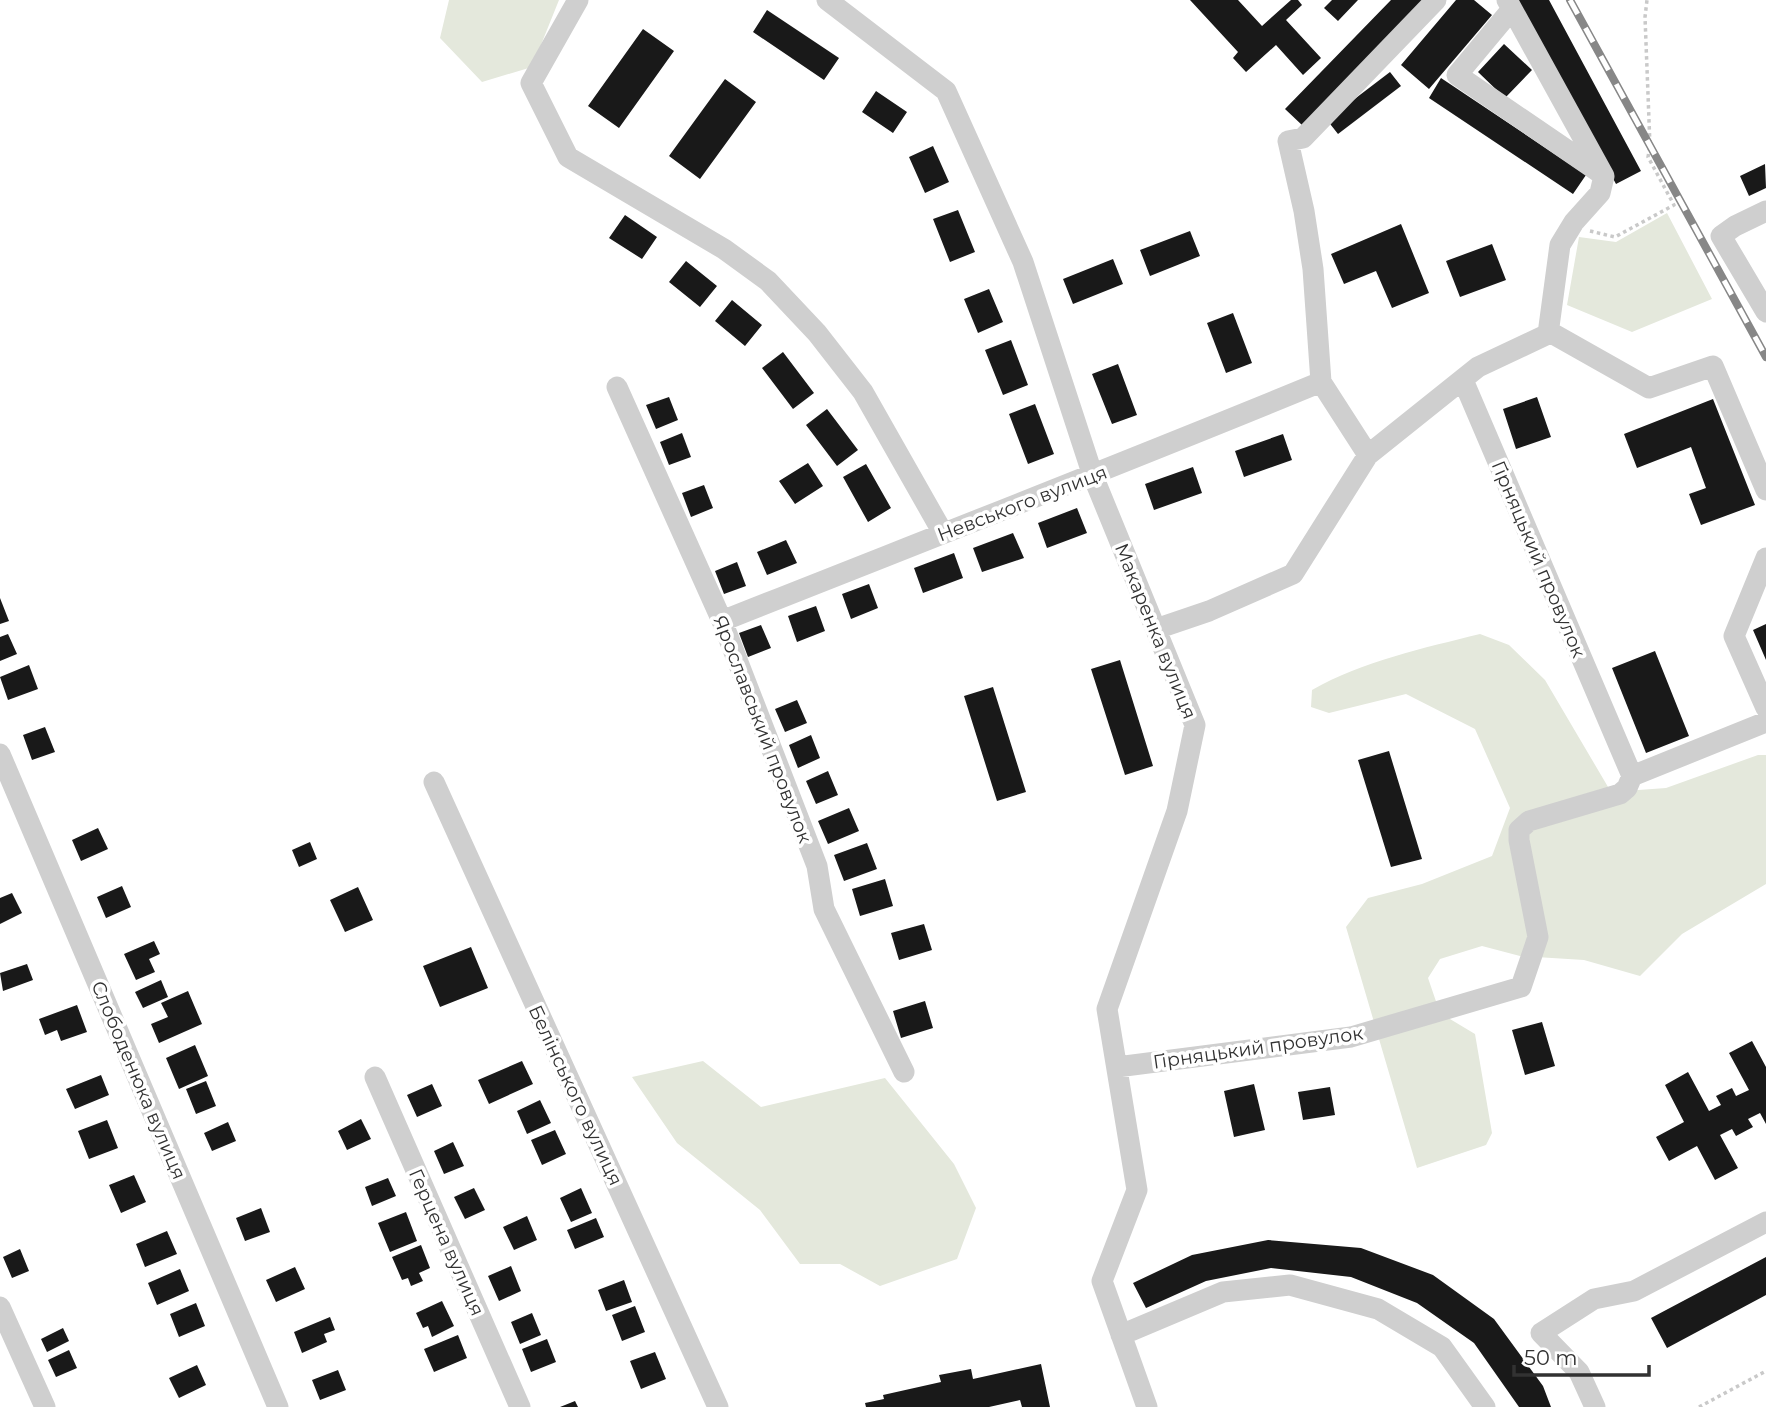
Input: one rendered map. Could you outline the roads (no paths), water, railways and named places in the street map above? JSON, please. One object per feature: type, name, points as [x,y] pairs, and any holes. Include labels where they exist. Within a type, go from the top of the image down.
[{"type":"street","points":[[578,0],[531,83],[568,157],[724,249],[768,281],[817,332],[863,392],[943,533]]},
{"type":"street","name":"Макаренка вулиця","points":[[827,0],[946,91],[1023,262],[1093,476],[1195,725],[1177,811],[1107,1009],[1137,1190],[1102,1281],[1147,1407]]},
{"type":"street","points":[[1368,455],[1321,382],[1313,269],[1289,141],[1303,138],[1436,0]]},
{"type":"street","points":[[1510,5],[1602,184],[1457,75],[1510,5]]},
{"type":"street","points":[[1156,629],[1209,611],[1293,574],[1368,455],[1478,367],[1548,334],[1560,245],[1602,184]]},
{"type":"street","points":[[1766,211],[1721,236],[1766,312]]},
{"type":"street","points":[[1548,331],[1649,388],[1713,366],[1766,490]]},
{"type":"street","name":"Гірняцький провулок","points":[[1463,380],[1632,776]]},
{"type":"street","name":"Невського вулиця","points":[[722,621],[1093,476],[1321,382]]},
{"type":"street","name":"Ярославський провулок","points":[[617,387],[722,621],[817,866],[824,909],[904,1072]]},
{"type":"street","points":[[1766,558],[1734,636],[1766,708]]},
{"type":"street","name":"Гірняцький провулок","points":[[1117,1067],[1351,1037],[1521,986],[1538,937],[1519,830],[1529,821],[1620,794],[1627,788],[1632,776],[1766,722]]},
{"type":"street","name":"Слободенюка вулиця","points":[[0,754],[278,1407]]},
{"type":"street","name":"Белінського вулиця","points":[[434,782],[719,1407]]},
{"type":"street","name":"Герцена вулиця","points":[[375,1077],[520,1407]]},
{"type":"street","points":[[1594,1407],[1579,1372],[1541,1333],[1594,1299],[1634,1291],[1766,1222]]},
{"type":"street","points":[[1121,1335],[1223,1292],[1290,1285],[1378,1309],[1442,1347],[1485,1407]]},
{"type":"street","points":[[0,1307],[45,1407]]},
{"type":"railway","points":[[1570,0],[1766,357]]}]
